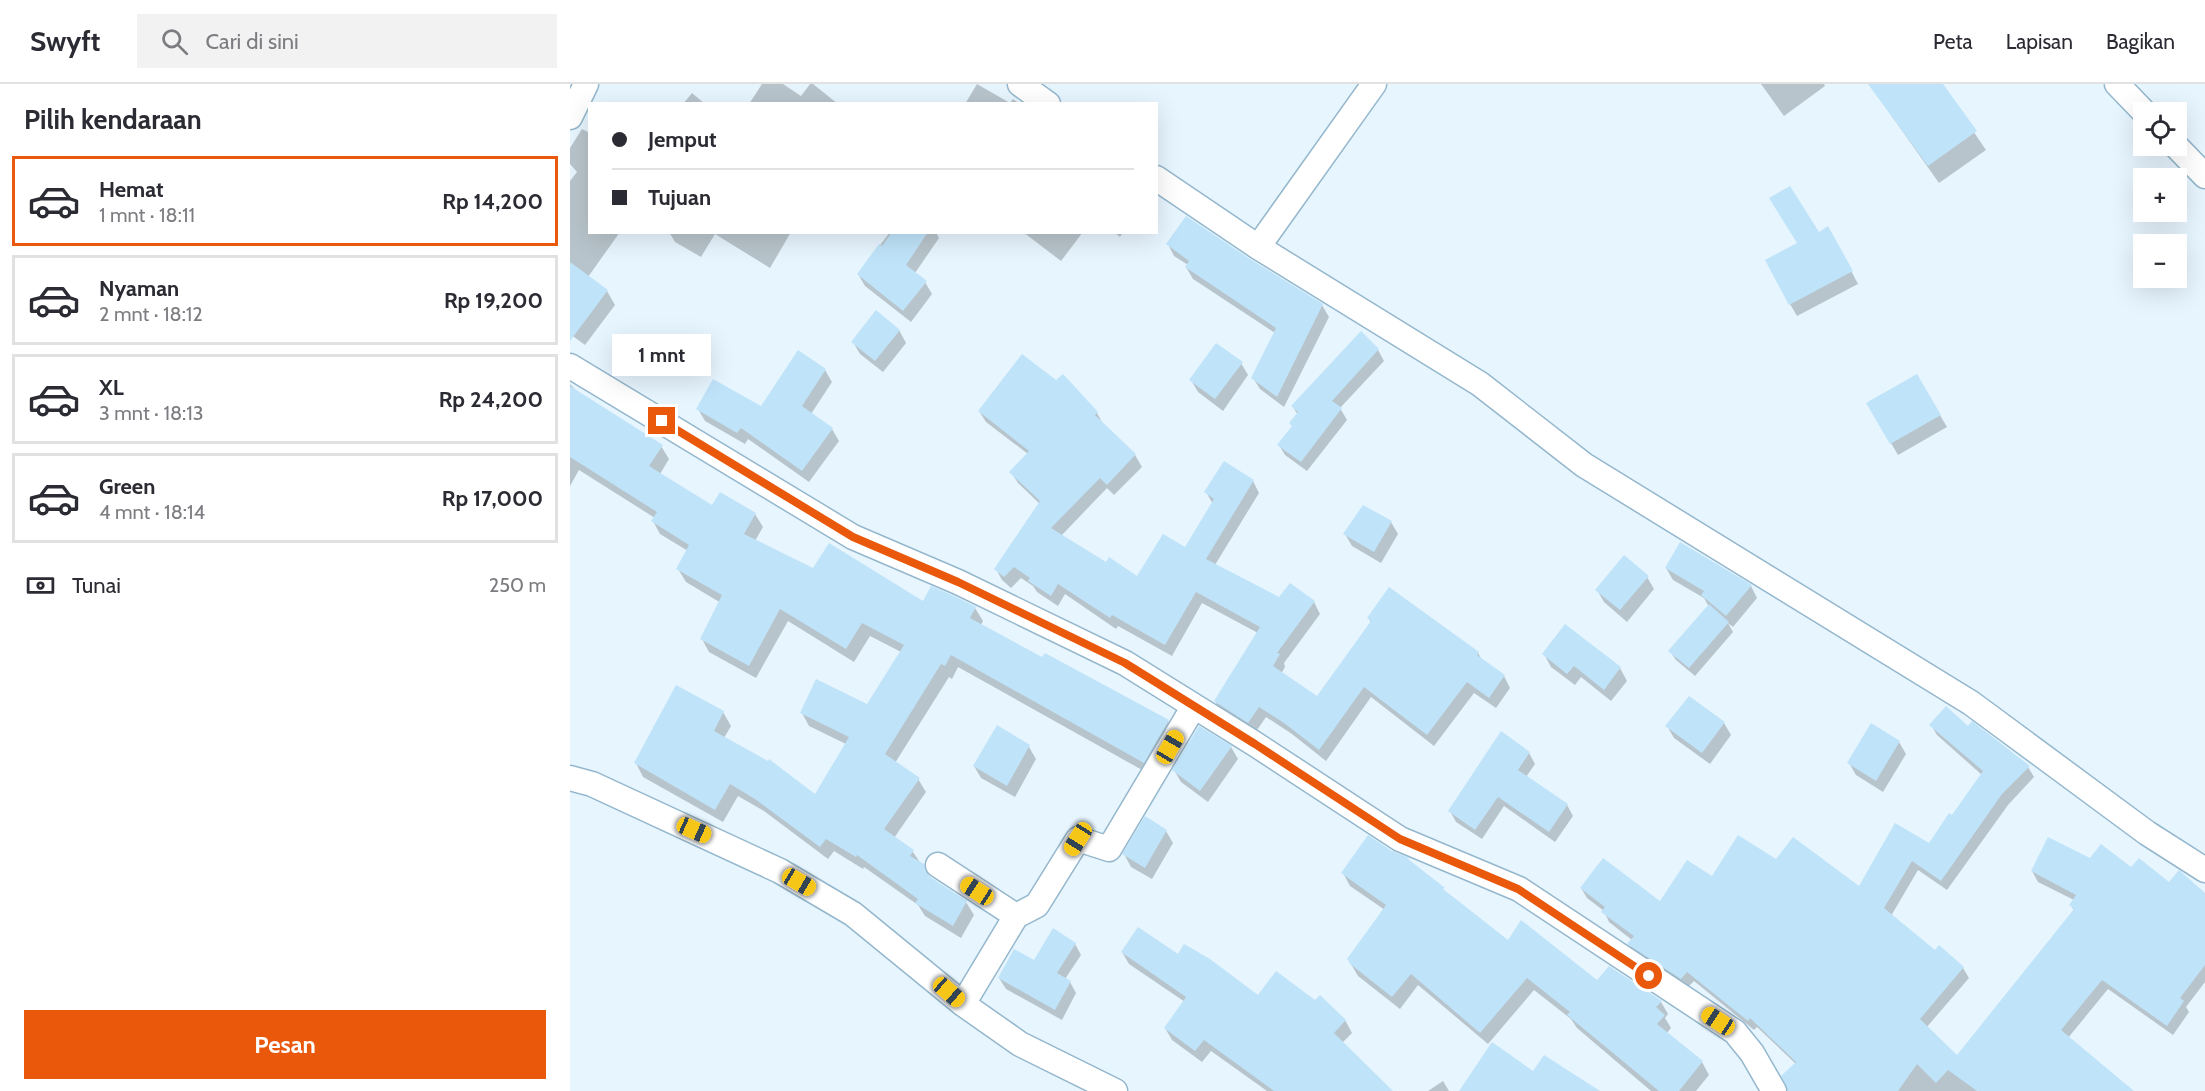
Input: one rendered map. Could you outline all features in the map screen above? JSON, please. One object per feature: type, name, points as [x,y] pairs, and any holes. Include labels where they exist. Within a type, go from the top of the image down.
[{"type":"street","points":[[570,117],[586,84]]},
{"type":"street","points":[[1020,84],[1045,102]]},
{"type":"street","points":[[1258,248],[1374,84]]},
{"type":"street","points":[[2117,84],[2134,102]]},
{"type":"street","points":[[2186,156],[2205,176]]},
{"type":"street","points":[[1158,179],[1258,248],[1480,384],[1584,465],[1971,703],[2147,833],[2205,870]]},
{"type":"street","points":[[570,366],[853,537],[958,582],[1125,663],[1400,839],[1518,889],[1735,1032],[1752,1053],[1774,1091]]},
{"type":"street","points":[[963,1004],[1016,916],[1037,905],[1078,839],[1109,849],[1194,706]]},
{"type":"street","points":[[570,778],[592,784],[780,871],[853,914],[963,1004],[1020,1044],[1115,1091]]},
{"type":"street","points":[[938,865],[1016,916]]},
{"type":"building","points":[[1868,84],[1943,84],[1977,131],[1928,166]]},
{"type":"building","points":[[1790,186],[1819,232],[1828,226],[1853,271],[1789,305],[1765,260],[1797,243],[1769,198]]},
{"type":"building","points":[[1186,216],[1323,304],[1277,397],[1251,378],[1276,328],[1185,267],[1189,261],[1166,244]]},
{"type":"building","points":[[891,234],[927,234],[906,265],[927,281],[903,311],[857,274],[879,244],[882,246]]},
{"type":"building","points":[[570,262],[608,290],[570,341]]},
{"type":"building","points":[[876,310],[900,330],[875,361],[851,342]]},
{"type":"building","points":[[1361,331],[1379,349],[1332,401],[1342,408],[1301,462],[1277,445],[1292,426],[1289,423],[1298,412],[1291,406]]},
{"type":"building","points":[[1216,343],[1243,362],[1215,399],[1189,380]]},
{"type":"building","points":[[798,350],[826,369],[802,406],[833,428],[802,471],[741,428],[737,433],[696,409],[713,379],[761,406]]},
{"type":"building","points":[[1022,354],[1056,380],[1063,374],[1098,412],[1095,415],[1136,454],[1107,485],[1100,478],[1051,528],[1106,562],[1109,557],[1137,576],[1163,534],[1185,547],[1214,499],[1204,492],[1224,461],[1254,480],[1206,559],[1279,597],[1290,583],[1315,601],[1277,653],[1280,654],[1273,666],[1317,696],[1371,621],[1367,618],[1389,587],[1479,652],[1477,655],[1505,675],[1489,698],[1467,682],[1427,735],[1364,687],[1319,750],[1259,707],[1248,723],[1214,701],[1260,627],[1196,592],[1165,645],[1112,615],[1110,618],[1058,584],[1051,596],[1028,581],[1030,578],[1014,567],[1004,577],[994,569],[1040,501],[1009,472],[1029,451],[978,411]]},
{"type":"building","points":[[1917,374],[1941,415],[1890,444],[1866,403]]},
{"type":"building","points":[[570,386],[663,445],[649,466],[712,505],[720,492],[756,513],[744,534],[813,568],[829,543],[923,601],[931,586],[952,595],[976,607],[970,618],[1042,657],[1045,653],[1169,720],[1144,763],[951,655],[945,666],[941,664],[885,754],[920,778],[884,829],[914,850],[910,856],[924,864],[930,877],[967,901],[953,926],[915,903],[918,899],[857,855],[856,857],[826,839],[820,847],[755,799],[730,784],[715,810],[634,763],[676,685],[724,711],[714,731],[768,761],[769,759],[815,794],[849,737],[800,713],[816,679],[867,704],[904,645],[862,623],[846,649],[780,609],[749,666],[700,639],[722,595],[676,569],[689,545],[651,521],[657,512],[570,457]]},
{"type":"building","points":[[1363,505],[1392,521],[1374,552],[1343,534]]},
{"type":"building","points":[[1680,542],[1752,585],[1726,616],[1701,595],[1704,591],[1665,568]]},
{"type":"building","points":[[1624,555],[1649,576],[1620,610],[1595,590]]},
{"type":"building","points":[[1709,604],[1729,622],[1689,668],[1668,651]]},
{"type":"building","points":[[1565,624],[1621,667],[1604,690],[1574,666],[1567,674],[1542,654]]},
{"type":"building","points":[[1689,696],[1725,722],[1702,753],[1665,726]]},
{"type":"building","points":[[1946,706],[1968,726],[1972,721],[2030,766],[2002,794],[1941,881],[1912,861],[1884,908],[1935,950],[1939,945],[1964,967],[1920,1019],[1957,1055],[2074,909],[2069,905],[2076,895],[2031,871],[2048,837],[2090,858],[2101,844],[2131,867],[2139,858],[2169,882],[2179,870],[2205,893],[2205,965],[2180,998],[2184,1001],[2167,1026],[2102,980],[2061,1030],[2134,1091],[1977,1091],[1948,1070],[1936,1083],[1917,1064],[1898,1091],[1788,1091],[1781,1076],[1796,1062],[1750,1018],[1748,1021],[1687,972],[1681,979],[1627,944],[1634,936],[1601,912],[1605,907],[1580,888],[1603,858],[1660,901],[1687,860],[1712,876],[1738,835],[1776,859],[1793,837],[1859,886],[1895,823],[1929,843],[1949,813],[1952,815],[1983,771],[1929,725]]},
{"type":"building","points":[[1871,723],[1900,741],[1876,781],[1847,763]]},
{"type":"building","points":[[997,725],[1030,745],[1007,786],[973,766]]},
{"type":"building","points":[[1199,726],[1232,746],[1200,791],[1172,770]]},
{"type":"building","points":[[1501,731],[1530,752],[1518,770],[1568,804],[1549,832],[1498,797],[1475,830],[1448,811]]},
{"type":"building","points":[[1145,816],[1167,830],[1145,868],[1122,854]]},
{"type":"building","points":[[1368,835],[1392,851],[1409,858],[1445,888],[1443,889],[1508,940],[1521,920],[1597,980],[1609,966],[1662,1001],[1656,1007],[1665,1015],[1657,1024],[1703,1061],[1679,1091],[1659,1091],[1567,1015],[1570,1012],[1527,978],[1480,1033],[1411,974],[1392,997],[1347,959],[1386,905],[1341,873]]},
{"type":"building","points":[[1138,927],[1178,954],[1184,944],[1210,959],[1258,995],[1276,971],[1315,1000],[1320,995],[1346,1020],[1334,1033],[1393,1091],[1274,1091],[1204,1040],[1195,1051],[1164,1028],[1186,997],[1121,952]]},
{"type":"building","points":[[1053,928],[1076,943],[1057,973],[1071,981],[1055,1010],[998,978],[1014,949],[1034,960]]},
{"type":"building","points":[[1492,1042],[1533,1071],[1544,1055],[1600,1091],[1459,1091]]},
{"type":"route","points":[[662,421],[853,537],[958,582],[1125,663],[1255,744],[1400,839],[1518,889],[1649,976]]}]
